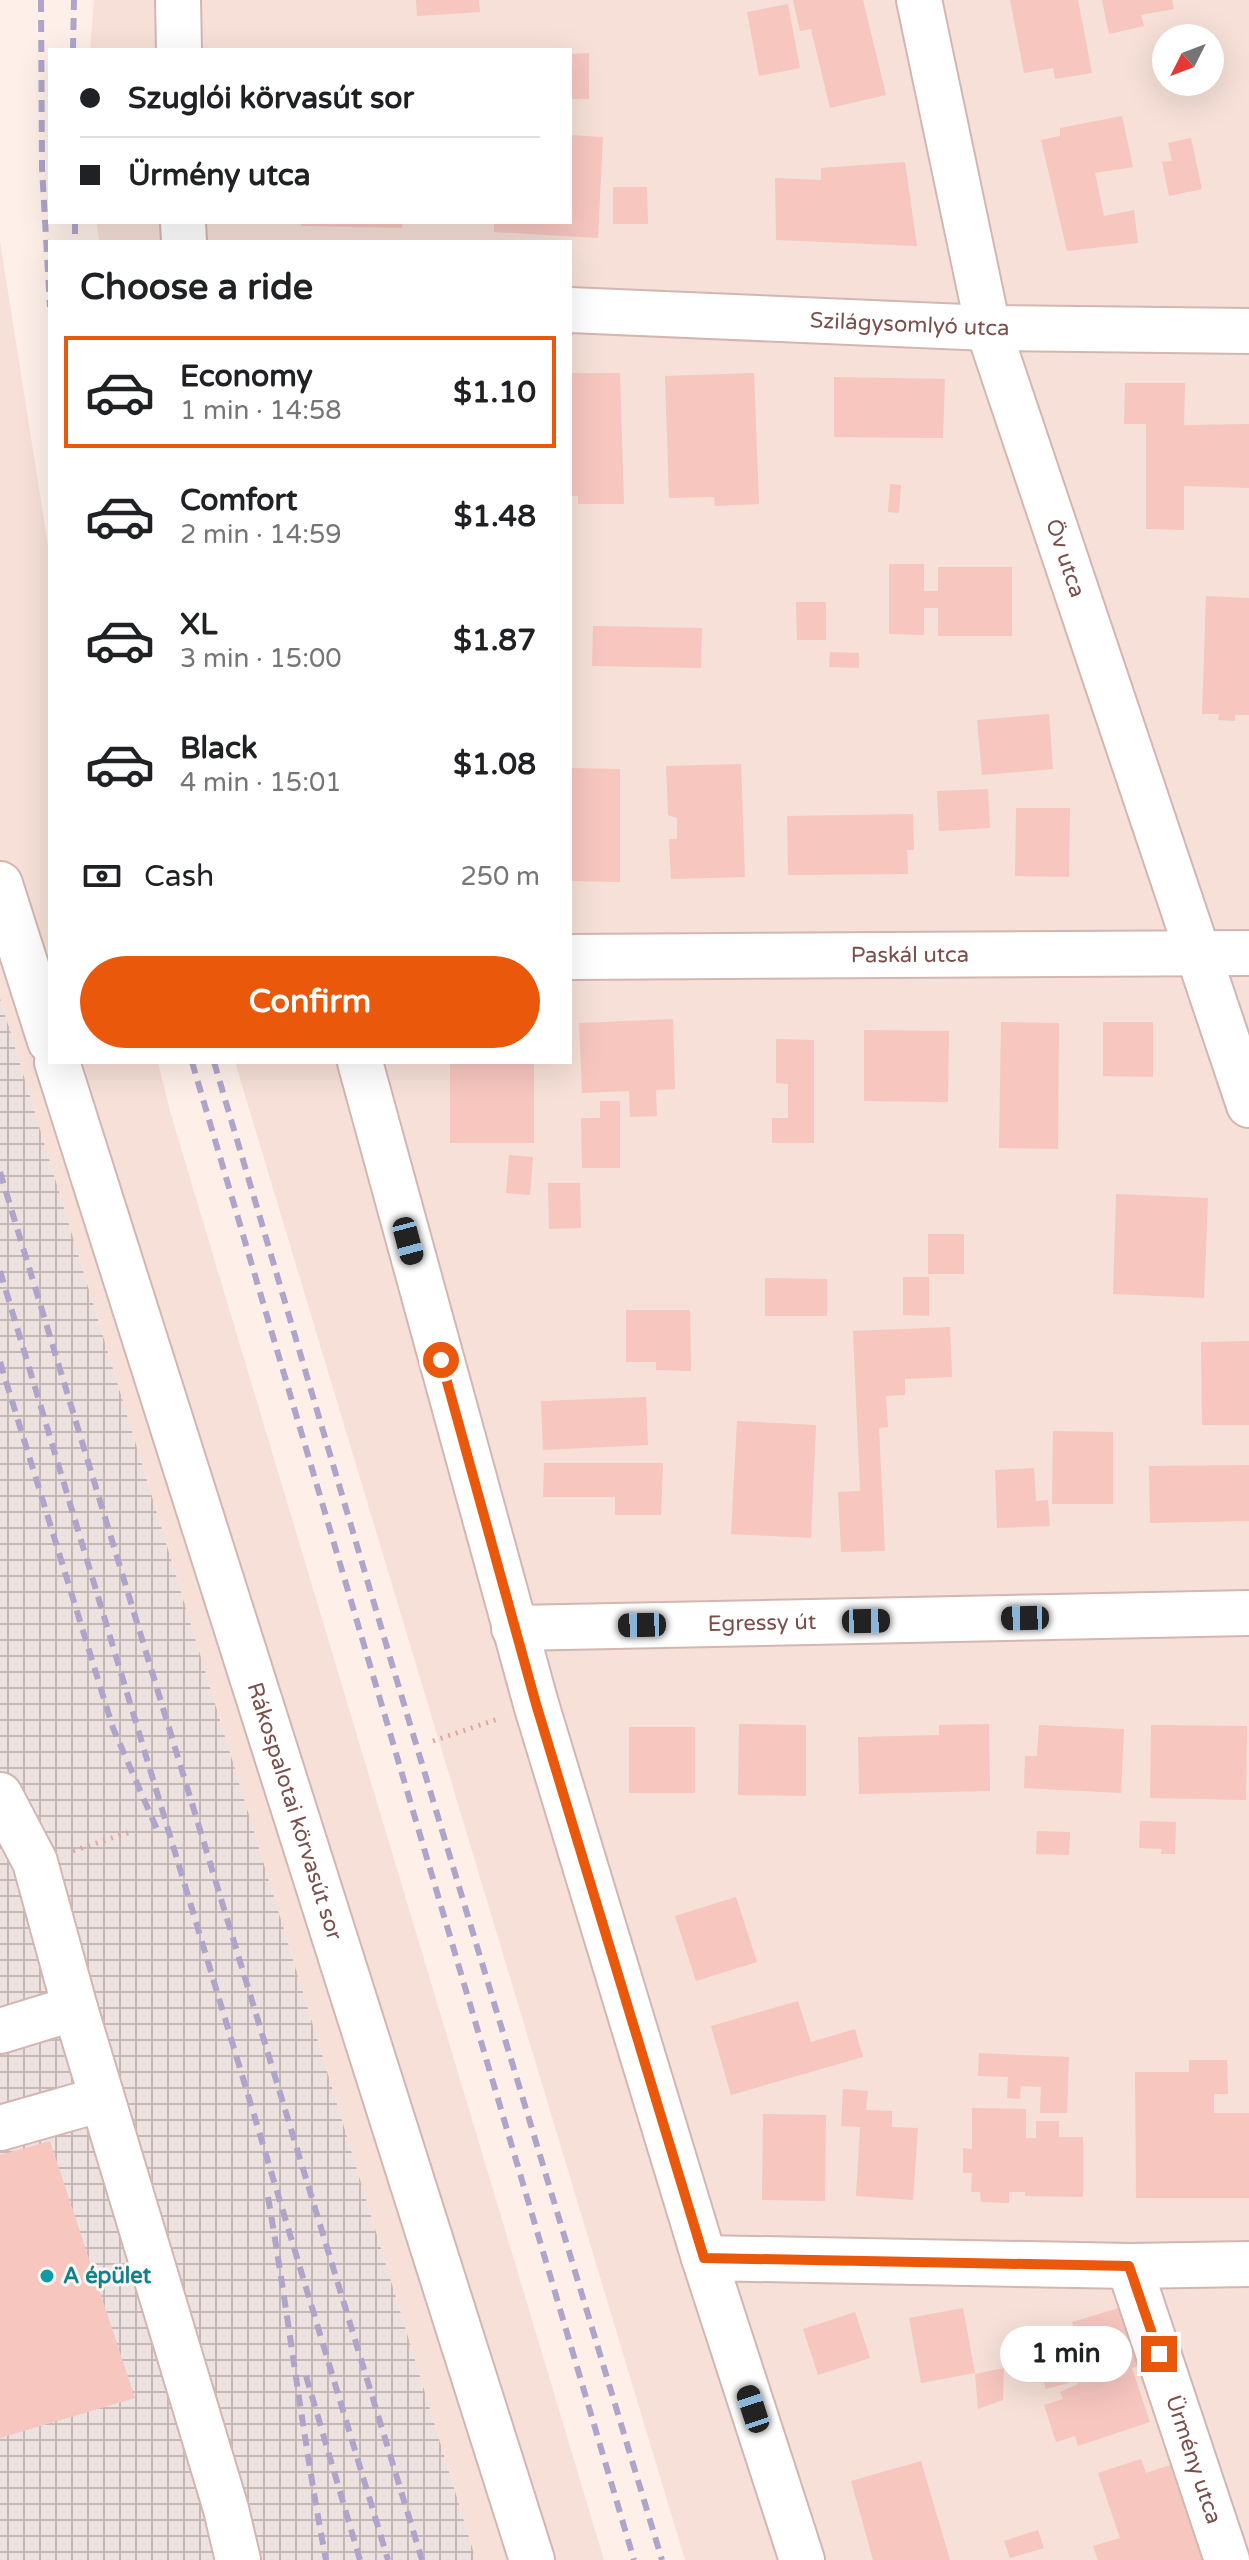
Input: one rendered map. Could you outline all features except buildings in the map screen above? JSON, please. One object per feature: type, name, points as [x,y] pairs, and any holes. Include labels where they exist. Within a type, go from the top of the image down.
[{"type":"street","points":[[178,0],[179,48]]},
{"type":"street","name":"Öv utca","points":[[919,0],[988,328],[1249,1105]]},
{"type":"street","name":"Szilágysomlyó utca","points":[[572,310],[988,328],[1249,331]]},
{"type":"street","points":[[0,884],[48,1035]]},
{"type":"street","name":"Paskál utca","points":[[572,957],[1249,953]]},
{"type":"street","name":"Rákospalotai körvasút sor","points":[[58,1064],[532,2560]]},
{"type":"street","points":[[361,1064],[514,1628],[704,2258],[802,2560]]},
{"type":"street","name":"Egressy út","points":[[514,1628],[1249,1613]]},
{"type":"street","points":[[0,1795],[35,1862],[75,2008],[226,2509],[238,2560]]},
{"type":"street","points":[[0,2031],[75,2008]]},
{"type":"street","points":[[0,2128],[102,2099]]},
{"type":"street","points":[[704,2258],[1129,2266],[1249,2264]]},
{"type":"street","name":"Ürmény utca","points":[[1129,2266],[1227,2560]]},
{"type":"path","points":[[433,1741],[468,1730]]},
{"type":"path","points":[[84,1848],[133,1831]]},
{"type":"shaded area","points":[[94,0],[1249,0],[1249,2560],[685,2560],[236,1064],[572,1064],[572,240],[99,240],[97,224],[572,224],[572,48],[90,48]]},
{"type":"shaded area","points":[[0,241],[48,545],[48,1064],[158,1064],[172,1118],[604,2560],[476,2560],[0,998]]},
{"type":"shaded area","points":[[0,998],[476,2560],[0,2560]]},
{"type":"railway","points":[[41,0],[42,168],[48,272]]},
{"type":"railway","points":[[73,48],[74,0]]},
{"type":"railway","points":[[75,224],[75,240]]},
{"type":"railway","points":[[193,1064],[634,2560]]},
{"type":"railway","points":[[215,1064],[662,2560]]},
{"type":"railway","points":[[0,1172],[422,2560]]},
{"type":"railway","points":[[0,1271],[388,2560]]},
{"type":"railway","points":[[0,1362],[113,1728],[159,1834]]},
{"type":"railway","points":[[268,2197],[326,2560]]},
{"type":"railway","points":[[306,2376],[360,2560]]},
{"type":"place","name":"A épület","points":[[47,2276]]},
{"type":"route","points":[[441,1360],[536,1704],[704,2258],[1129,2266],[1159,2354]]}]
